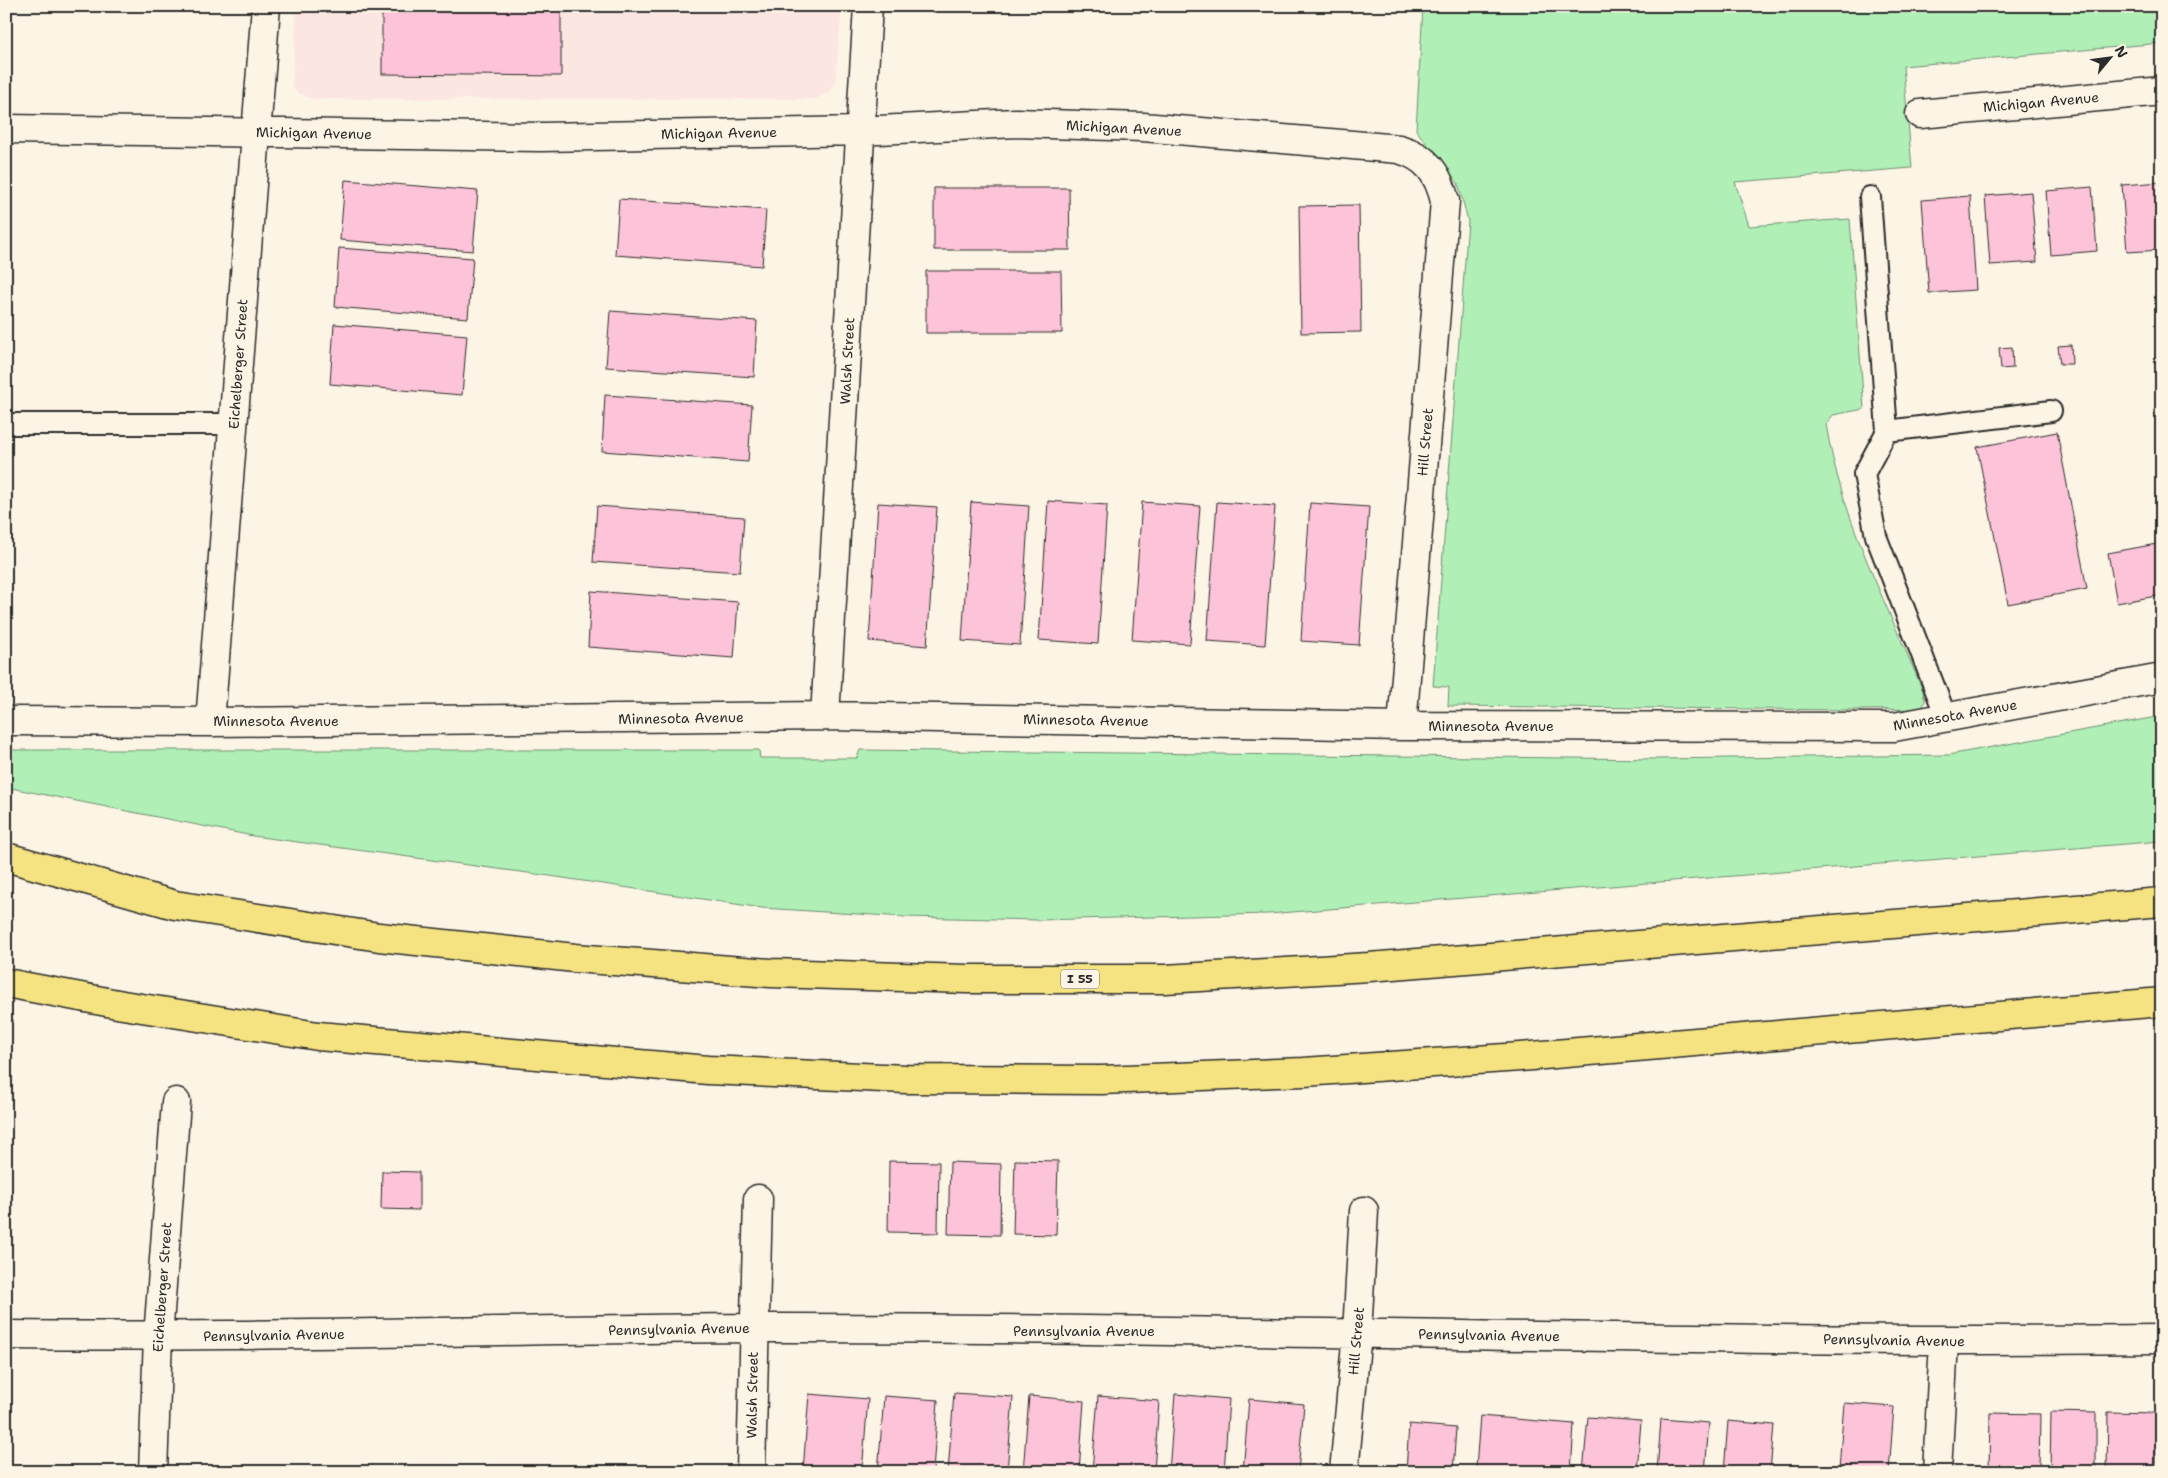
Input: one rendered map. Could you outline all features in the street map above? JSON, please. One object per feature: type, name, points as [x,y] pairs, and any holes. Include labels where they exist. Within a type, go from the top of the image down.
[{"type":"highway","name":"I 55","points":[[6,857],[175,905],[379,936],[575,958],[742,971],[967,979],[1166,979],[1359,968],[2162,902]]},
{"type":"highway","points":[[6,983],[123,1006],[318,1036],[708,1070],[906,1079],[1101,1080],[1304,1072],[1530,1056],[2162,1002]]},
{"type":"street","name":"Eichelberger Street","points":[[210,722],[266,6]]},
{"type":"street","name":"Walsh Street","points":[[825,716],[868,6]]},
{"type":"street","name":"Michigan Avenue","points":[[1920,114],[2162,91]]},
{"type":"street","name":"Michigan Avenue","points":[[6,129],[541,136],[859,131],[1016,123],[1143,127],[1399,149],[1414,153],[1427,164]]},
{"type":"street","name":"Hill Street","points":[[1402,726],[1445,201],[1440,181],[1427,164]]},
{"type":"street","name":"Minnesota Avenue","points":[[6,721],[210,722],[825,716],[1402,726],[1894,727],[2162,678]]},
{"type":"street","name":"Eichelberger Street","points":[[153,1472],[158,1337],[176,1102]]},
{"type":"street","name":"Walsh Street","points":[[751,1472],[758,1199]]},
{"type":"street","name":"Hill Street","points":[[1344,1472],[1357,1333],[1364,1211]]},
{"type":"street","name":"Pennsylvania Avenue","points":[[6,1335],[158,1337],[754,1328],[1357,1333],[1944,1341],[2162,1339]]},
{"type":"street","points":[[1937,1472],[1944,1341]]},
{"type":"lane","points":[[1870,196],[1887,431],[1864,474],[1876,536],[1946,717]]},
{"type":"lane","points":[[1887,431],[2051,411]]},
{"type":"lane","points":[[6,424],[234,424]]},
{"type":"shaded area","points":[[297,6],[842,6],[835,84],[830,91],[816,99],[312,99],[296,92],[292,85]]},
{"type":"green space","points":[[1423,6],[2162,6],[2162,43],[1903,66],[1912,168],[1735,182],[1749,226],[1850,219],[1864,409],[1833,415],[1826,424],[1842,493],[1880,593],[1923,691],[1925,701],[1922,709],[1448,706],[1449,687],[1433,686],[1468,221],[1458,183],[1416,130]]},
{"type":"green space","points":[[2162,716],[2162,841],[1268,914],[1039,920],[905,917],[762,908],[550,876],[253,836],[6,787],[6,750],[759,750],[760,758],[857,758],[860,750],[1658,759],[1948,755]]},
{"type":"building","points":[[382,6],[561,6],[561,76],[382,74]]},
{"type":"building","points":[[345,180],[478,191],[473,251],[340,240]]},
{"type":"building","points":[[2162,182],[2162,250],[2127,252],[2122,185]]},
{"type":"building","points":[[2092,187],[2097,251],[2051,255],[2046,191]]},
{"type":"building","points":[[934,188],[1069,188],[1070,250],[934,250]]},
{"type":"building","points":[[2031,192],[2037,262],[1990,265],[1985,196]]},
{"type":"building","points":[[1970,196],[1976,290],[1929,293],[1922,200]]},
{"type":"building","points":[[619,199],[766,210],[762,266],[615,255]]},
{"type":"building","points":[[1359,205],[1361,332],[1301,333],[1299,206]]},
{"type":"building","points":[[339,248],[473,258],[468,318],[335,307]]},
{"type":"building","points":[[926,271],[1061,271],[1062,333],[926,333]]},
{"type":"building","points":[[610,311],[757,321],[754,377],[606,367]]},
{"type":"building","points":[[334,324],[467,335],[462,395],[330,384]]},
{"type":"building","points":[[2071,345],[2072,364],[2060,364],[2058,346]]},
{"type":"building","points":[[2012,347],[2013,368],[2001,369],[1999,348]]},
{"type":"building","points":[[605,395],[752,405],[748,462],[602,451]]},
{"type":"building","points":[[2057,432],[2087,589],[2008,604],[1977,447]]},
{"type":"building","points":[[1048,501],[1107,505],[1098,644],[1039,640]]},
{"type":"building","points":[[971,502],[1029,506],[1020,645],[962,641]]},
{"type":"building","points":[[1142,502],[1200,506],[1190,644],[1132,640]]},
{"type":"building","points":[[1217,502],[1275,506],[1265,645],[1207,641]]},
{"type":"building","points":[[878,503],[937,507],[927,646],[869,641]]},
{"type":"building","points":[[1310,503],[1369,507],[1359,645],[1301,641]]},
{"type":"building","points":[[597,506],[744,517],[740,572],[593,562]]},
{"type":"building","points":[[2162,543],[2162,595],[2117,603],[2108,553]]},
{"type":"building","points":[[591,591],[738,602],[734,658],[588,647]]},
{"type":"building","points":[[1015,1160],[1058,1161],[1056,1235],[1013,1234]]},
{"type":"building","points":[[889,1161],[939,1162],[938,1233],[888,1232]]},
{"type":"building","points":[[950,1162],[1001,1164],[1000,1235],[948,1234]]},
{"type":"building","points":[[382,1171],[419,1172],[419,1210],[381,1209]]},
{"type":"building","points":[[954,1393],[1013,1397],[1007,1472],[948,1472]]},
{"type":"building","points":[[809,1394],[868,1399],[862,1472],[803,1471]]},
{"type":"building","points":[[1175,1394],[1229,1399],[1224,1472],[1169,1472]]},
{"type":"building","points":[[884,1396],[938,1400],[933,1472],[878,1472]]},
{"type":"building","points":[[1029,1396],[1084,1401],[1079,1472],[1023,1472]]},
{"type":"building","points":[[1098,1396],[1159,1401],[1154,1472],[1092,1472]]},
{"type":"building","points":[[1249,1399],[1304,1404],[1298,1472],[1243,1472]]},
{"type":"building","points":[[1844,1403],[1894,1407],[1889,1472],[1839,1468]]},
{"type":"building","points":[[2051,1412],[2096,1413],[2096,1472],[2050,1472]]},
{"type":"building","points":[[2108,1412],[2157,1413],[2156,1472],[2107,1472]]},
{"type":"building","points":[[1990,1413],[2040,1414],[2039,1472],[1989,1472]]},
{"type":"building","points":[[1480,1416],[1574,1424],[1571,1472],[1517,1472],[1476,1468]]},
{"type":"building","points":[[1588,1417],[1641,1421],[1637,1472],[1583,1472]]},
{"type":"building","points":[[1661,1419],[1709,1423],[1705,1472],[1657,1472]]},
{"type":"building","points":[[1728,1421],[1774,1425],[1770,1472],[1724,1472]]},
{"type":"building","points":[[1409,1424],[1456,1428],[1453,1472],[1406,1472]]}]
